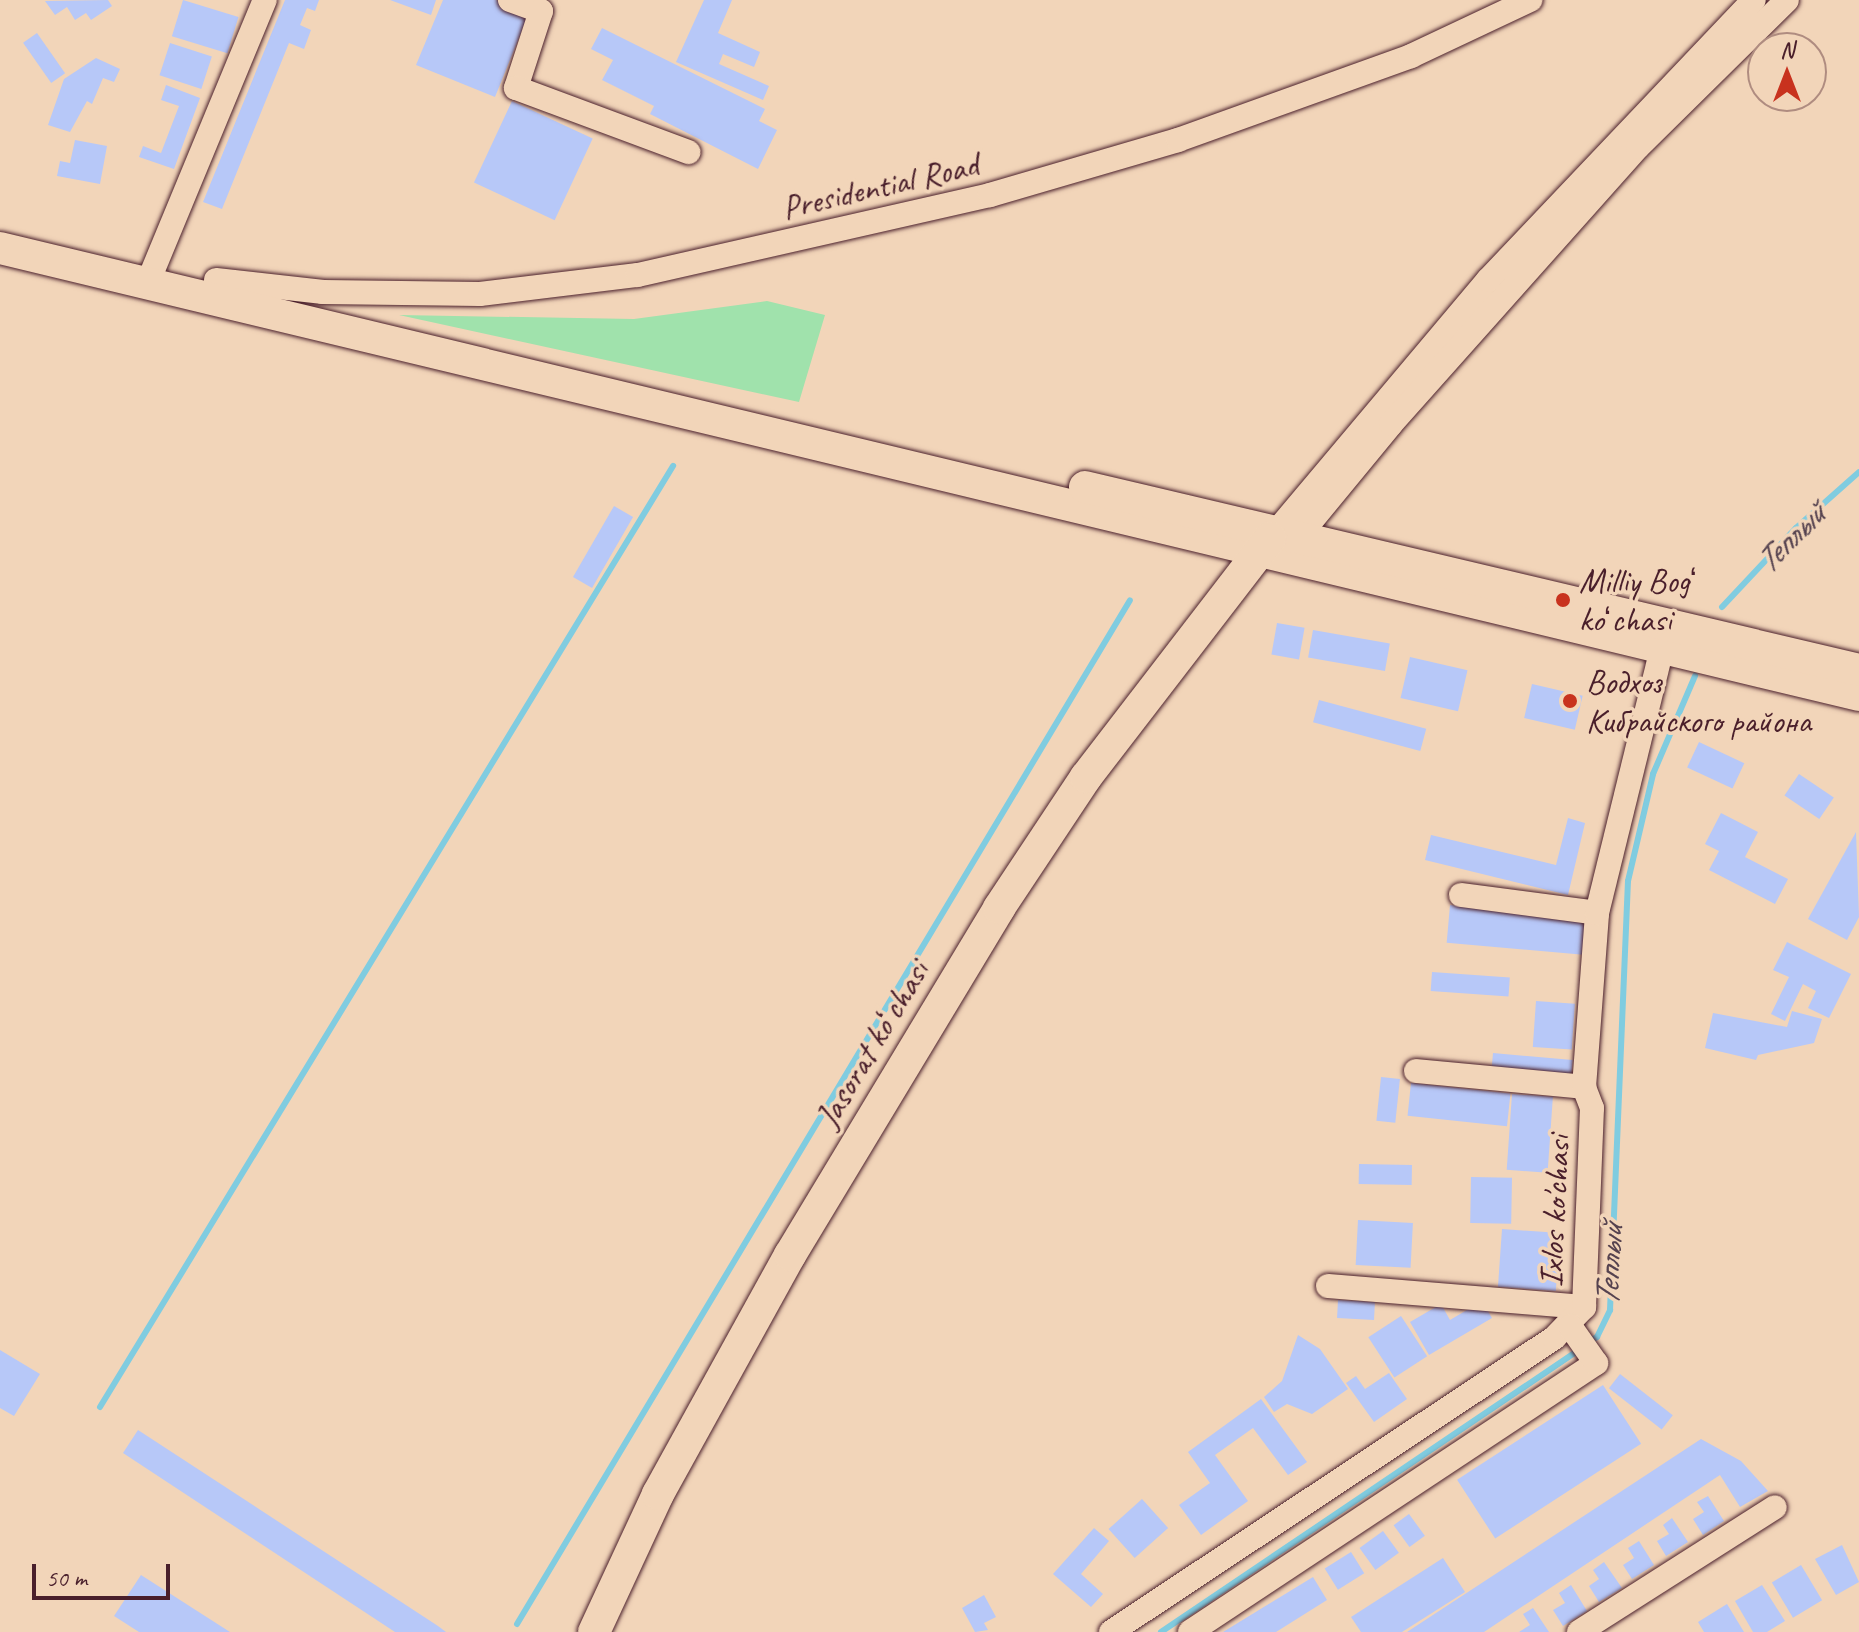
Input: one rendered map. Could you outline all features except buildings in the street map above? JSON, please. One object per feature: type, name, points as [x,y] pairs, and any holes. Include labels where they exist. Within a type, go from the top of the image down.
[{"type":"main road","points":[[0,231],[151,275],[1278,545],[1859,670]]},
{"type":"main road","points":[[0,248],[151,275],[216,280],[337,309],[1278,545],[1662,648],[1859,695]]},
{"type":"main road","name":"Jasorat koʻchasi","points":[[594,1632],[658,1494],[790,1255],[946,994],[1086,777],[1278,545]]},
{"type":"main road","name":"Jasorat koʻchasi","points":[[613,1632],[740,1382],[993,951],[1278,545]]},
{"type":"street","points":[[151,275],[265,0]]},
{"type":"street","points":[[510,0],[541,11],[516,88],[688,152]]},
{"type":"street","name":"Presidential Road","points":[[216,280],[323,292],[440,295],[534,291],[638,275],[990,195],[1164,145],[1338,85],[1530,0]]},
{"type":"street","points":[[1278,545],[1488,280],[1754,0]]},
{"type":"street","points":[[1278,545],[1391,424],[1638,147],[1787,0]]},
{"type":"street","name":"Ixlos ko'chasi","points":[[1111,1632],[1584,1335],[1592,1108],[1584,1087],[1597,913],[1662,648]]},
{"type":"street","points":[[1461,895],[1597,913]]},
{"type":"street","points":[[1416,1071],[1584,1087]]},
{"type":"street","points":[[1328,1286],[1584,1335]]},
{"type":"street","points":[[1190,1632],[1584,1335]]},
{"type":"street","points":[[1579,1632],[1775,1507]]},
{"type":"green space","points":[[767,301],[825,315],[799,402],[399,315],[634,319]]},
{"type":"waterway","points":[[100,1407],[673,466]]},
{"type":"waterway","name":"Теплый","points":[[1722,607],[1796,528],[1859,472]]},
{"type":"waterway","points":[[517,1624],[1130,600]]},
{"type":"waterway","name":"Теплый","points":[[1588,1343],[1597,1337],[1610,1310],[1628,881],[1653,774],[1695,676]]},
{"type":"waterway","name":"Теплый","points":[[1161,1632],[1579,1350]]},
{"type":"place","name":"Milliy Bogʻ koʻchasi","points":[[1563,600]]},
{"type":"place","name":"Водхоз Кибрайского района","points":[[1570,701]]}]
